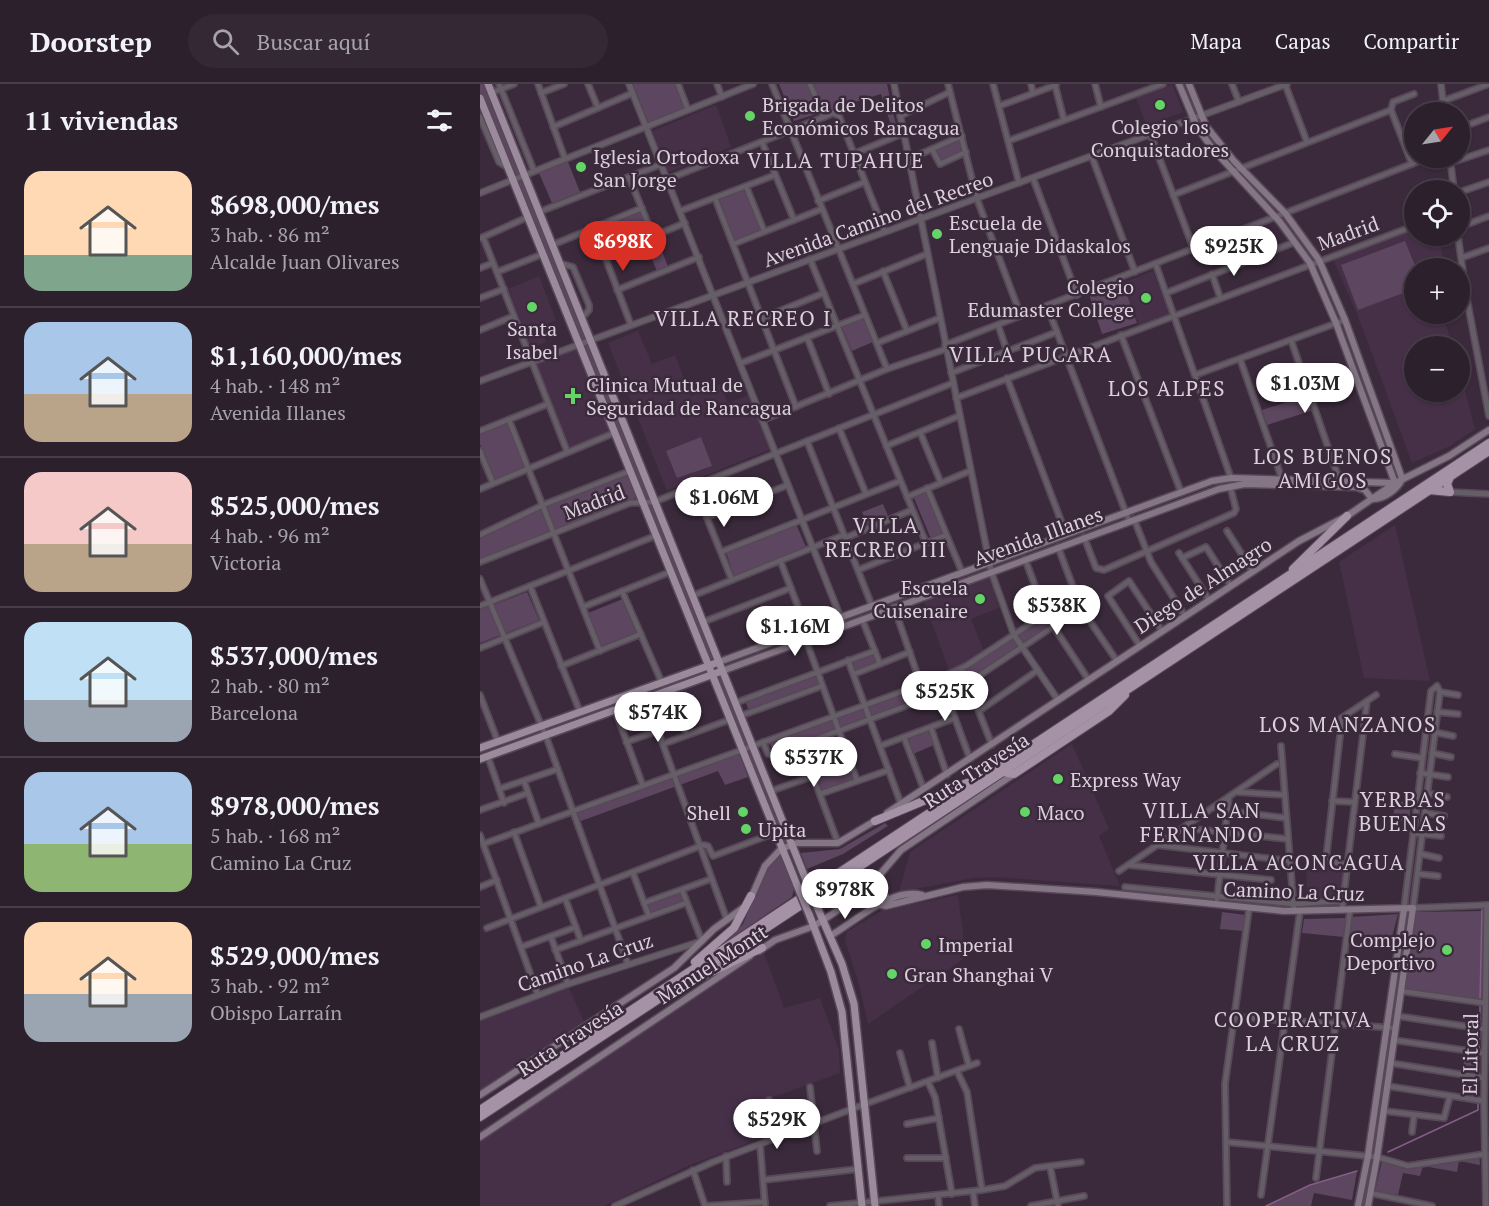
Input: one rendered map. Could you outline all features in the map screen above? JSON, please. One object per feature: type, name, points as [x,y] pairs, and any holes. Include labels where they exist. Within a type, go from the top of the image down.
[{"type":"highway","name":"Ruta Travesía","points":[[480,1117],[1010,759],[1489,443]]},
{"type":"highway","name":"Ruta Travesía","points":[[480,1110],[1004,772],[1489,451]]},
{"type":"highway","points":[[1429,490],[1450,492],[1447,484],[1450,476]]},
{"type":"highway","points":[[1278,583],[1347,516]]},
{"type":"highway","points":[[1004,772],[1014,774],[1109,711],[1134,685]]},
{"type":"highway","points":[[875,821],[956,789],[1010,759]]},
{"type":"highway","points":[[663,993],[729,934],[741,919],[752,896]]},
{"type":"highway","points":[[663,993],[762,948]]},
{"type":"main road","points":[[488,84],[852,994],[860,1042],[874,1204]]},
{"type":"main road","points":[[1179,84],[1193,120],[1212,148],[1277,219],[1310,263],[1336,323],[1395,483]]},
{"type":"main road","points":[[1189,84],[1201,117],[1241,167],[1285,213],[1319,260],[1345,320],[1402,478],[1398,486],[1384,496],[1372,499]]},
{"type":"main road","points":[[480,98],[836,985],[846,1039],[861,1204]]},
{"type":"main road","points":[[541,252],[547,247],[553,248]]},
{"type":"main road","points":[[605,410],[612,410],[616,405]]},
{"type":"main road","name":"Diego de Almagro","points":[[480,1095],[674,968],[741,909],[752,896],[765,866],[782,849],[792,844],[838,843],[947,775],[1299,541],[1347,516],[1402,478],[1449,456],[1489,430]]},
{"type":"main road","points":[[622,453],[633,449]]},
{"type":"main road","name":"Avenida Illanes","points":[[480,748],[1125,512],[1231,478],[1341,484],[1364,488],[1372,499]]},
{"type":"main road","name":"Avenida Illanes","points":[[484,758],[1084,537],[1230,486],[1395,483]]},
{"type":"main road","points":[[676,587],[687,583]]},
{"type":"main road","points":[[721,700],[734,699]]},
{"type":"main road","name":"Manuel Montt","points":[[480,1137],[762,948],[775,940],[814,926],[855,899],[877,880],[901,850],[1014,774]]},
{"type":"main road","points":[[877,880],[879,891],[890,900]]},
{"type":"main road","name":"Camino La Cruz","points":[[830,936],[890,900],[963,887],[993,885],[1217,902],[1249,909],[1297,911],[1413,908]]},
{"type":"main road","name":"Camino La Cruz","points":[[880,906],[916,899],[922,895]]},
{"type":"main road","points":[[855,899],[880,906]]},
{"type":"main road","points":[[1368,1206],[1413,908]]},
{"type":"main road","points":[[1358,1206],[1368,1155],[1404,909]]},
{"type":"main road","points":[[846,1039],[852,1044],[860,1042]]},
{"type":"street","points":[[491,93],[500,86],[514,84]]},
{"type":"street","points":[[538,84],[565,159]]},
{"type":"street","points":[[541,93],[564,84]]},
{"type":"street","points":[[588,84],[598,108]]},
{"type":"street","points":[[629,84],[844,626]]},
{"type":"street","points":[[678,84],[688,110]]},
{"type":"street","points":[[717,84],[722,97]]},
{"type":"street","points":[[480,193],[753,84]]},
{"type":"street","points":[[772,84],[887,369]]},
{"type":"street","points":[[810,84],[824,117]]},
{"type":"street","points":[[894,84],[991,571],[1014,635],[1058,700]]},
{"type":"street","points":[[948,84],[976,199],[1021,316]]},
{"type":"street","points":[[993,84],[1019,183]]},
{"type":"street","points":[[1031,84],[1034,93]]},
{"type":"street","points":[[1095,84],[1101,107]]},
{"type":"street","points":[[1137,84],[1139,93]]},
{"type":"street","points":[[1008,141],[1162,84]]},
{"type":"street","points":[[1232,84],[1239,102]]},
{"type":"street","points":[[1286,84],[1307,142]]},
{"type":"street","name":"Avenida Camino del Recreo","points":[[480,381],[1151,136],[1286,84]]},
{"type":"street","points":[[1441,84],[1443,101],[1489,84]]},
{"type":"street","points":[[999,105],[1055,85],[1064,120]]},
{"type":"street","points":[[500,86],[534,171]]},
{"type":"street","points":[[900,116],[950,92]]},
{"type":"street","points":[[553,127],[633,93]]},
{"type":"street","points":[[1404,142],[1392,110],[1393,102],[1414,94]]},
{"type":"street","points":[[496,105],[509,107]]},
{"type":"street","points":[[1173,195],[1392,110]]},
{"type":"street","points":[[668,179],[833,113],[839,116],[885,232]]},
{"type":"street","points":[[480,117],[499,162],[507,166]]},
{"type":"street","points":[[1470,124],[1489,117]]},
{"type":"street","points":[[853,154],[904,133]]},
{"type":"street","points":[[909,159],[962,136]]},
{"type":"street","points":[[1151,136],[1194,250]]},
{"type":"street","points":[[762,142],[794,220]]},
{"type":"street","points":[[932,149],[940,164],[966,152]]},
{"type":"street","points":[[1470,155],[1489,150]]},
{"type":"street","points":[[519,161],[527,153]]},
{"type":"street","points":[[1092,157],[1135,272]]},
{"type":"street","points":[[539,212],[662,164]]},
{"type":"street","points":[[763,420],[998,325],[1277,219],[1285,213],[1404,167]]},
{"type":"street","points":[[680,211],[776,175]]},
{"type":"street","points":[[630,177],[653,236]]},
{"type":"street","points":[[1033,178],[1077,295]]},
{"type":"street","points":[[818,201],[865,182]]},
{"type":"street","points":[[1470,189],[1489,182]]},
{"type":"street","points":[[746,186],[764,231]]},
{"type":"street","points":[[715,198],[796,407]]},
{"type":"street","points":[[553,248],[642,208]]},
{"type":"street","points":[[733,244],[822,209]]},
{"type":"street","points":[[1470,223],[1489,216]]},
{"type":"street","points":[[528,217],[481,238],[504,289],[567,451]]},
{"type":"street","points":[[605,256],[685,223]]},
{"type":"street","points":[[594,228],[631,325]]},
{"type":"street","name":"Madrid","points":[[956,398],[1404,230]]},
{"type":"street","points":[[1166,293],[1295,242]]},
{"type":"street","points":[[1459,246],[1461,258],[1489,248]]},
{"type":"street","points":[[497,272],[541,252]]},
{"type":"street","points":[[853,284],[927,254]]},
{"type":"street","points":[[617,290],[699,257]]},
{"type":"street","points":[[810,259],[924,538]]},
{"type":"street","points":[[480,268],[493,263]]},
{"type":"street","points":[[559,263],[572,265],[589,305],[589,310],[581,319]]},
{"type":"street","points":[[1156,265],[1231,478]]},
{"type":"street","points":[[884,271],[907,331]]},
{"type":"street","points":[[1212,274],[1220,297]]},
{"type":"street","points":[[480,298],[504,289]]},
{"type":"street","points":[[762,318],[824,293]]},
{"type":"street","points":[[1047,306],[1125,512],[1185,616]]},
{"type":"street","points":[[1470,309],[1489,416]]},
{"type":"street","points":[[741,363],[866,315]]},
{"type":"street","points":[[480,330],[514,316]]},
{"type":"street","points":[[877,344],[940,318]]},
{"type":"street","points":[[1195,375],[1345,320]]},
{"type":"street","points":[[998,325],[1007,351]]},
{"type":"street","points":[[951,373],[1057,332]]},
{"type":"street","points":[[1121,335],[1182,492]]},
{"type":"street","points":[[807,337],[829,394]]},
{"type":"street","points":[[1291,340],[1341,484]]},
{"type":"street","points":[[1240,359],[1282,479]]},
{"type":"street","points":[[1007,378],[1066,534]]},
{"type":"street","name":"Madrid","points":[[480,562],[641,501],[654,502],[953,383]]},
{"type":"street","points":[[480,431],[548,404]]},
{"type":"street","points":[[886,446],[959,416]]},
{"type":"street","points":[[509,420],[600,651]]},
{"type":"street","points":[[839,428],[866,494]]},
{"type":"street","points":[[920,432],[941,483]]},
{"type":"street","points":[[480,489],[614,433]]},
{"type":"street","points":[[807,441],[872,606]]},
{"type":"street","points":[[480,451],[493,483]]},
{"type":"street","points":[[480,535],[543,505],[630,471]]},
{"type":"street","points":[[907,497],[970,471]]},
{"type":"street","points":[[721,552],[900,481]]},
{"type":"street","points":[[707,517],[788,485]]},
{"type":"street","points":[[694,486],[732,580]]},
{"type":"street","points":[[1084,537],[1100,571],[1234,513],[1236,509],[1230,486]]},
{"type":"street","points":[[927,488],[962,572]]},
{"type":"street","points":[[1450,492],[1489,494]]},
{"type":"street","points":[[692,596],[912,510]]},
{"type":"street","points":[[1227,531],[1253,572]]},
{"type":"street","points":[[858,570],[946,535]]},
{"type":"street","points":[[480,606],[655,536]]},
{"type":"street","points":[[1058,547],[1081,608],[1117,662]]},
{"type":"street","points":[[1182,558],[1206,547],[1231,586]]},
{"type":"street","points":[[1179,553],[1209,600]]},
{"type":"street","points":[[1025,559],[1046,615],[1088,680]]},
{"type":"street","points":[[780,560],[807,630]]},
{"type":"street","points":[[583,607],[670,572]]},
{"type":"street","points":[[480,579],[545,735],[628,964]]},
{"type":"street","points":[[1140,646],[1108,596],[1129,581],[1162,631]]},
{"type":"street","points":[[530,586],[579,712]]},
{"type":"street","points":[[703,622],[791,588]]},
{"type":"street","points":[[622,591],[662,683]]},
{"type":"street","points":[[483,848],[514,832],[962,669],[1075,595]]},
{"type":"street","points":[[894,607],[921,685]]},
{"type":"street","points":[[763,742],[768,754],[773,755],[968,683],[1081,608]]},
{"type":"street","points":[[862,619],[880,664]]},
{"type":"street","points":[[480,648],[544,622]]},
{"type":"street","points":[[561,666],[641,634]]},
{"type":"street","points":[[806,640],[857,781]]},
{"type":"street","points":[[734,699],[875,651]]},
{"type":"street","points":[[854,674],[910,652]]},
{"type":"street","points":[[849,660],[901,804]]},
{"type":"street","points":[[962,669],[992,745]]},
{"type":"street","points":[[979,711],[1038,670]]},
{"type":"street","points":[[940,678],[970,759]]},
{"type":"street","points":[[740,716],[822,686]]},
{"type":"street","points":[[1404,909],[1431,691],[1437,686],[1440,692],[1413,908]]},
{"type":"street","points":[[671,689],[687,735]]},
{"type":"street","points":[[1440,692],[1458,695]]},
{"type":"street","points":[[1346,865],[1326,860],[1339,720],[1376,695]]},
{"type":"street","points":[[480,697],[498,742]]},
{"type":"street","points":[[1316,1178],[1346,910],[1343,901],[1346,865],[1367,701]]},
{"type":"street","points":[[615,710],[643,786]]},
{"type":"street","points":[[1437,712],[1458,714]]},
{"type":"street","points":[[880,746],[955,718]]},
{"type":"street","points":[[663,744],[729,720]]},
{"type":"street","points":[[626,742],[682,722]]},
{"type":"street","points":[[931,728],[947,775]]},
{"type":"street","points":[[658,731],[727,920]]},
{"type":"street","points":[[1434,732],[1453,736]]},
{"type":"street","points":[[904,738],[924,790]]},
{"type":"street","points":[[1261,1195],[1285,1021],[1297,911],[1294,904],[1281,746]]},
{"type":"street","points":[[1432,753],[1451,757]]},
{"type":"street","points":[[1395,754],[1422,758]]},
{"type":"street","points":[[484,758],[504,802]]},
{"type":"street","points":[[771,791],[850,763]]},
{"type":"street","points":[[1119,871],[1277,764]]},
{"type":"street","points":[[499,789],[558,770]]},
{"type":"street","points":[[820,794],[889,770]]},
{"type":"street","points":[[1420,773],[1448,777]]},
{"type":"street","points":[[813,776],[838,843]]},
{"type":"street","points":[[524,781],[539,824]]},
{"type":"street","points":[[1237,792],[1285,795]]},
{"type":"street","points":[[480,810],[528,793]]},
{"type":"street","points":[[1427,793],[1447,797]]},
{"type":"street","points":[[1217,902],[1229,797]]},
{"type":"street","points":[[1332,801],[1353,802]]},
{"type":"street","points":[[1227,812],[1286,818]]},
{"type":"street","points":[[1426,813],[1444,816]]},
{"type":"street","points":[[1183,828],[1288,839]]},
{"type":"street","points":[[514,832],[541,907]]},
{"type":"street","points":[[706,866],[713,856],[775,833]]},
{"type":"street","points":[[1413,833],[1441,836]]},
{"type":"street","points":[[480,835],[538,995]]},
{"type":"street","points":[[1157,845],[1291,861]]},
{"type":"street","points":[[487,928],[700,847],[708,846],[713,856]]},
{"type":"street","points":[[1421,854],[1439,858]]},
{"type":"street","points":[[1129,865],[1220,876],[1272,879]]},
{"type":"street","points":[[633,873],[648,916]]},
{"type":"street","points":[[1418,874],[1438,876]]},
{"type":"street","points":[[644,903],[711,879]]},
{"type":"street","points":[[480,887],[497,880]]},
{"type":"street","points":[[1125,887],[1217,902],[1294,904],[1343,901]]},
{"type":"street","points":[[682,890],[702,941]]},
{"type":"street","points":[[565,898],[581,941]]},
{"type":"street","points":[[555,950],[686,903]]},
{"type":"street","name":"Camino La Cruz","points":[[1413,908],[1488,905]]},
{"type":"street","name":"El Litoral","points":[[1486,1206],[1484,1029],[1487,993],[1488,905]]},
{"type":"street","points":[[1227,1206],[1225,1084],[1249,909]]},
{"type":"street","points":[[521,947],[576,927]]},
{"type":"street","points":[[550,937],[568,984]]},
{"type":"street","name":"Camino La Cruz","points":[[480,1017],[568,984],[702,941]]},
{"type":"street","points":[[1400,992],[1485,1003]]},
{"type":"street","points":[[1397,1016],[1484,1029]]},
{"type":"street","points":[[1235,1017],[1395,1028]]},
{"type":"street","points":[[959,1029],[969,1066]]},
{"type":"street","points":[[1394,1040],[1484,1053]]},
{"type":"street","points":[[932,1043],[939,1078]]},
{"type":"street","points":[[900,1053],[910,1088]]},
{"type":"street","points":[[616,1206],[726,1156],[977,1063]]},
{"type":"street","points":[[1390,1063],[1484,1077]]},
{"type":"street","points":[[957,1071],[967,1092],[982,1190]]},
{"type":"street","points":[[928,1082],[935,1097],[952,1194]]},
{"type":"street","points":[[1387,1086],[1484,1101]]},
{"type":"street","points":[[810,1087],[817,1151]]},
{"type":"street","points":[[1384,1111],[1444,1118],[1450,1096]]},
{"type":"street","points":[[769,1100],[782,1136]]},
{"type":"street","points":[[1412,1132],[1414,1115]]},
{"type":"street","points":[[907,1124],[939,1118]]},
{"type":"street","points":[[1226,1142],[1368,1155],[1408,1166],[1485,1154]]},
{"type":"street","points":[[693,1170],[705,1206],[765,1204],[759,1144]]},
{"type":"street","points":[[726,1156],[727,1182]]},
{"type":"street","points":[[907,1158],[946,1158]]},
{"type":"street","points":[[830,1206],[874,1204],[1005,1186],[1027,1171],[1081,1162]]},
{"type":"street","points":[[1050,1166],[1058,1203]]},
{"type":"street","points":[[763,1180],[858,1169]]},
{"type":"street","points":[[973,1191],[975,1206]]},
{"type":"street","points":[[1370,1193],[1432,1206]]},
{"type":"street","points":[[938,1195],[939,1206]]},
{"type":"street","points":[[1031,1206],[1058,1203],[1084,1196]]},
{"type":"shaded area","points":[[480,84],[484,84],[789,843],[782,847],[480,92]]},
{"type":"shaded area","points":[[633,84],[675,84],[685,109],[649,124]]},
{"type":"shaded area","points":[[779,84],[887,84],[897,130],[893,132],[881,94],[794,121]]},
{"type":"shaded area","name":"Colegio los Conquistadores","points":[[1172,84],[1183,112],[1147,126],[1136,98]]},
{"type":"shaded area","points":[[716,105],[731,147],[669,172],[652,131]]},
{"type":"shaded area","points":[[959,137],[965,152],[942,162],[936,161],[934,150]]},
{"type":"shaded area","points":[[568,162],[580,192],[552,203],[539,173]]},
{"type":"shaded area","points":[[747,189],[762,229],[735,240],[719,199]]},
{"type":"shaded area","points":[[642,212],[650,234],[611,251],[602,228]]},
{"type":"shaded area","points":[[1404,232],[1404,246],[1441,246],[1443,258],[1404,258],[1404,324],[1446,324],[1449,336],[1404,336],[1404,402],[1468,402],[1475,429],[1450,446],[1412,463],[1358,316],[1333,259]]},
{"type":"shaded area","points":[[1404,241],[1404,246],[1407,246],[1412,258],[1404,258],[1404,293],[1358,310],[1341,265]]},
{"type":"shaded area","points":[[661,248],[668,267],[657,271],[649,253]]},
{"type":"shaded area","name":"Colegio Edumaster College","points":[[1153,271],[1169,314],[1139,325],[1123,283]]},
{"type":"shaded area","points":[[539,276],[556,320],[540,327],[546,342],[531,348],[508,289]]},
{"type":"shaded area","points":[[1123,283],[1137,323],[1102,334],[1089,294]]},
{"type":"shaded area","points":[[865,317],[875,341],[852,351],[842,327]]},
{"type":"shaded area","points":[[638,331],[652,364],[675,355],[691,396],[720,384],[728,403],[751,394],[771,449],[667,491],[608,343]]},
{"type":"shaded area","name":"Clinica Mutual de Seguridad de Rancagua","points":[[577,347],[610,432],[570,447],[535,361]]},
{"type":"shaded area","points":[[1308,395],[1314,410],[1267,425],[1262,410]]},
{"type":"shaded area","points":[[508,423],[525,466],[494,480],[480,444],[480,434]]},
{"type":"shaded area","points":[[701,437],[712,466],[677,478],[666,451]]},
{"type":"shaded area","points":[[627,474],[636,498],[480,560],[480,537],[495,527]]},
{"type":"shaded area","points":[[925,491],[943,532],[931,539],[914,498]]},
{"type":"shaded area","points":[[883,504],[888,516],[867,524],[862,512]]},
{"type":"shaded area","points":[[796,524],[806,547],[734,576],[726,552]]},
{"type":"shaded area","points":[[1395,525],[1430,681],[1364,678],[1339,562]]},
{"type":"shaded area","points":[[990,577],[999,608],[971,619],[984,652],[949,670],[924,602]]},
{"type":"shaded area","points":[[527,592],[539,620],[480,643],[480,610]]},
{"type":"shaded area","points":[[1074,597],[1079,608],[967,682],[774,754],[769,741],[962,670]]},
{"type":"shaded area","points":[[623,599],[637,632],[601,646],[588,613]]},
{"type":"shaded area","points":[[875,651],[880,664],[854,674],[849,660]]},
{"type":"shaded area","points":[[816,674],[820,685],[749,711],[745,700]]},
{"type":"shaded area","points":[[928,731],[934,745],[913,754],[907,739]]},
{"type":"shaded area","points":[[1072,744],[1109,829],[1099,836],[1120,886],[995,877],[973,878],[899,892],[910,852]]},
{"type":"shaded area","points":[[739,753],[748,777],[725,785],[718,771],[581,821],[576,812]]},
{"type":"shaded area","points":[[849,767],[853,780],[822,791],[817,778]]},
{"type":"shaded area","points":[[1395,801],[1411,803],[1409,822],[1393,820]]},
{"type":"shaded area","points":[[885,823],[888,826],[843,854],[807,869],[801,853],[840,849]]},
{"type":"shaded area","points":[[780,852],[794,889],[792,897],[724,943],[743,924],[765,870]]},
{"type":"shaded area","points":[[1306,861],[1344,865],[1341,898],[1307,900]]},
{"type":"shaded area","points":[[680,891],[684,902],[651,914],[647,902]]},
{"type":"shaded area","points":[[958,895],[966,957],[868,1024],[859,984],[845,940],[847,932],[881,911]]},
{"type":"shaded area","name":"Complejo Deportivo","points":[[1484,911],[1484,1000],[1403,989],[1415,912]]},
{"type":"shaded area","points":[[1222,912],[1246,915],[1243,931],[1220,929]]},
{"type":"shaded area","points":[[1405,912],[1410,912],[1367,1206],[1360,1206]]},
{"type":"shaded area","points":[[1398,914],[1392,937],[1349,934],[1352,917]]},
{"type":"shaded area","points":[[1347,918],[1344,937],[1302,933],[1304,919]]},
{"type":"shaded area","points":[[763,950],[784,1008],[820,998],[839,1050],[840,1073],[773,1097],[785,1129],[690,1165],[604,1206],[480,1206],[480,1141]]},
{"type":"shaded area","points":[[569,988],[585,1024],[480,1092],[480,1021]]},
{"type":"shaded area","points":[[1465,1053],[1479,1055],[1479,1073],[1463,1069]]},
{"type":"shaded area","points":[[1479,1152],[1480,1165],[1459,1161],[1457,1172],[1423,1166],[1420,1176],[1403,1173],[1398,1195],[1375,1191],[1382,1161],[1401,1163]]},
{"type":"shaded area","points":[[1357,1171],[1352,1200],[1314,1193],[1311,1206],[1266,1206],[1310,1185]]},
{"type":"waterway","points":[[1480,1000],[1482,909]]},
{"type":"waterway","points":[[1480,1005],[1480,1026]]},
{"type":"waterway","points":[[1479,1049],[1480,1031]]},
{"type":"waterway","points":[[1479,1055],[1479,1074]]},
{"type":"waterway","points":[[1478,1079],[1478,1097]]},
{"type":"waterway","points":[[1388,1152],[1478,1110],[1478,1103]]},
{"type":"waterway","points":[[1266,1206],[1310,1185],[1357,1171]]},
{"type":"place","name":"Colegio los Conquistadores","points":[[1160,105]]},
{"type":"place","name":"Brigada de Delitos Económicos Rancagua","points":[[750,116]]},
{"type":"place","name":"Iglesia Ortodoxa San Jorge","points":[[581,167]]},
{"type":"place","name":"Escuela de Lenguaje Didaskalos","points":[[937,234]]},
{"type":"place","name":"Colegio Edumaster College","points":[[1146,298]]},
{"type":"place","name":"Santa Isabel","points":[[532,307]]},
{"type":"place","name":"Clinica Mutual de Seguridad de Rancagua","points":[[573,396]]},
{"type":"place","name":"Escuela Cuisenaire","points":[[980,599]]},
{"type":"place","name":"Express Way","points":[[1058,779]]},
{"type":"place","name":"Shell","points":[[743,812]]},
{"type":"place","name":"Maco","points":[[1025,812]]},
{"type":"place","name":"Upita","points":[[746,829]]},
{"type":"place","name":"Imperial","points":[[926,944]]},
{"type":"place","name":"Complejo Deportivo","points":[[1447,950]]},
{"type":"place","name":"Gran Shanghai V","points":[[892,974]]},
{"type":"district","name":"VILLA TUPAHUE","points":[[836,160]]},
{"type":"district","name":"VILLA RECREO I","points":[[743,318]]},
{"type":"district","name":"VILLA PUCARA","points":[[1031,354]]},
{"type":"district","name":"LOS ALPES","points":[[1167,388]]},
{"type":"district","name":"LOS BUENOS AMIGOS","points":[[1323,468]]},
{"type":"district","name":"VILLA RECREO III","points":[[886,537]]},
{"type":"district","name":"LOS MANZANOS","points":[[1348,724]]},
{"type":"district","name":"YERBAS BUENAS","points":[[1403,811]]},
{"type":"district","name":"VILLA SAN FERNANDO","points":[[1202,822]]},
{"type":"district","name":"VILLA ACONCAGUA","points":[[1299,862]]},
{"type":"district","name":"COOPERATIVA LA CRUZ","points":[[1293,1031]]}]
